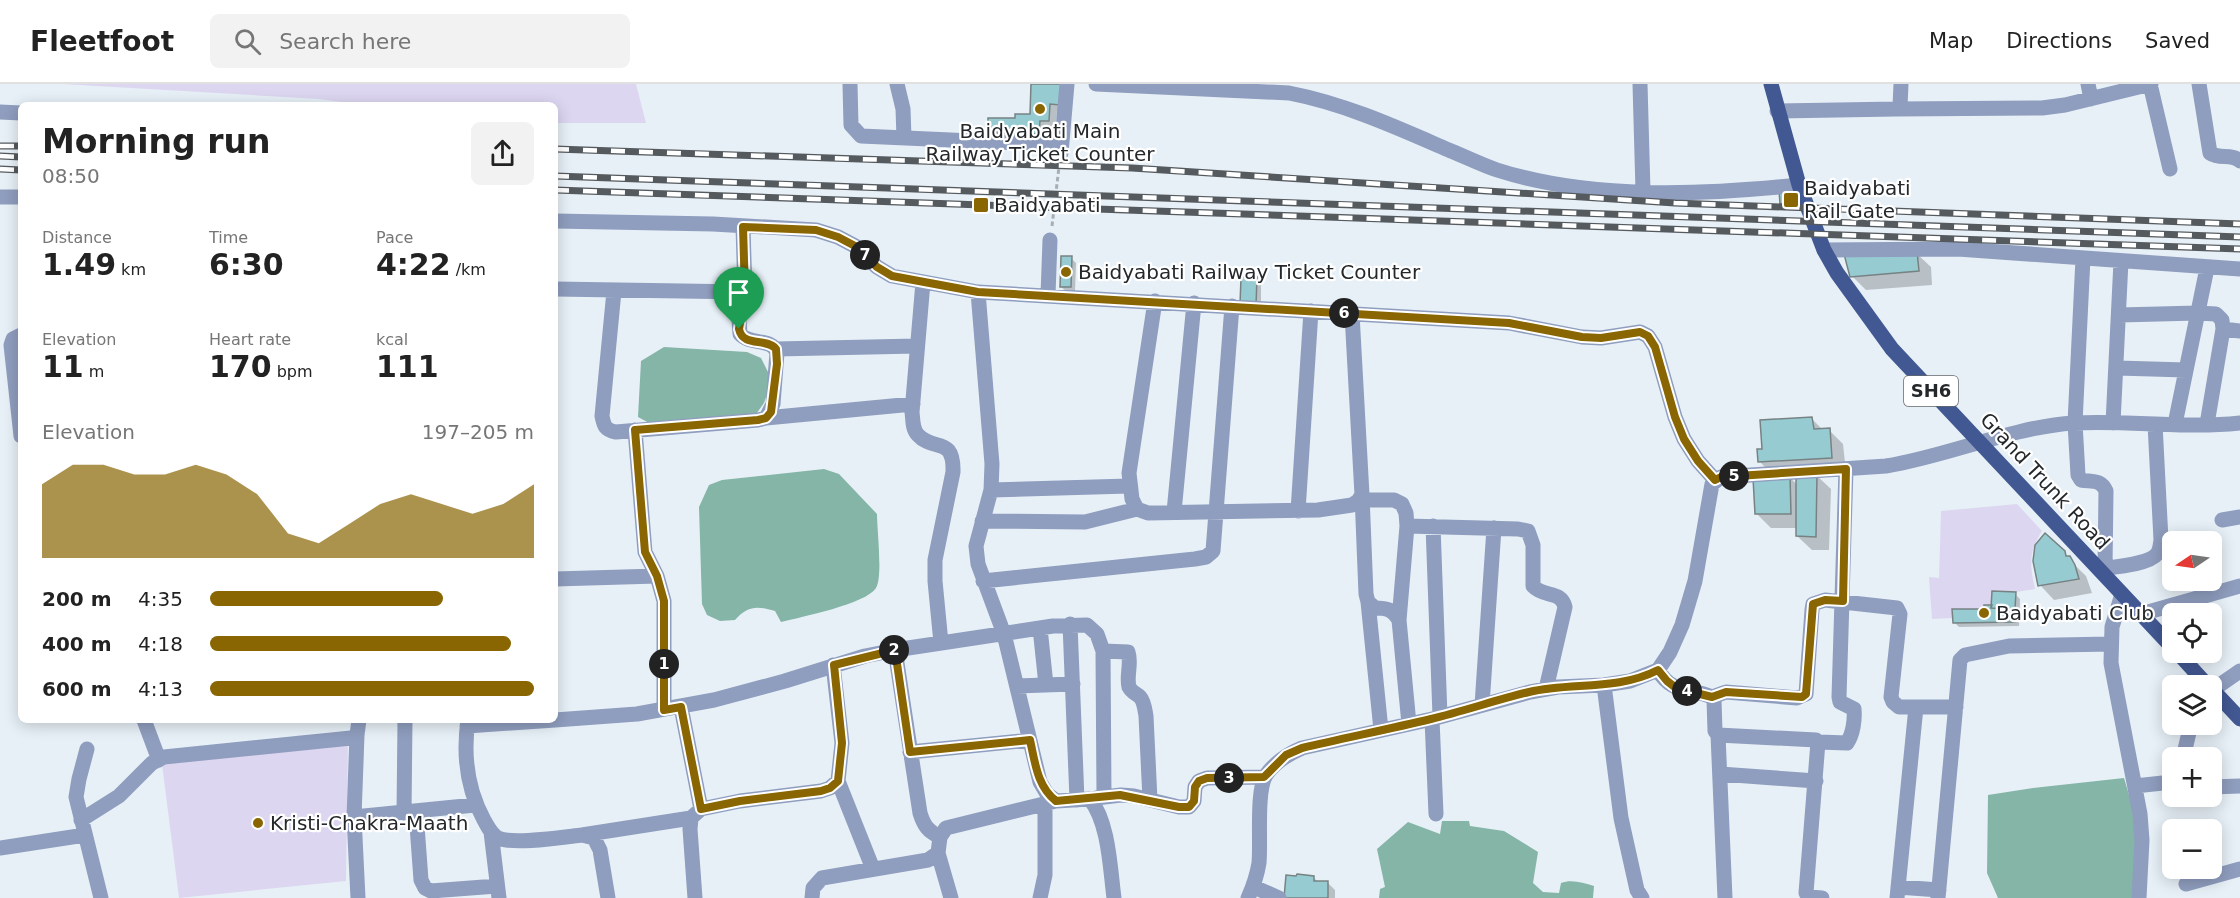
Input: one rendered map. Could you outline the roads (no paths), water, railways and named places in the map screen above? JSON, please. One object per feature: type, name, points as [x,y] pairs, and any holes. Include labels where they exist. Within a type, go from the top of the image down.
[{"type":"main road","name":"Grand Trunk Road","points":[[1771,84],[1799,185],[1824,250],[1892,349],[1980,444],[2102,568],[2122,594],[2162,636]]},
{"type":"main road","points":[[2187,663],[2198,675]]},
{"type":"main road","points":[[2222,700],[2240,719]]},
{"type":"street","points":[[850,84],[851,125],[861,136],[1061,149],[1067,84]]},
{"type":"street","points":[[897,84],[903,109],[904,138]]},
{"type":"street","points":[[1096,84],[1289,93],[1310,97],[1356,111],[1494,169],[1562,185],[1703,193],[1799,185]]},
{"type":"street","points":[[1640,84],[1643,191]]},
{"type":"street","points":[[1896,110],[1900,106],[1900,84]]},
{"type":"street","points":[[1777,111],[2042,108],[2089,92],[2151,84],[2170,169]]},
{"type":"street","points":[[2199,84],[2210,153],[2215,157],[2236,158],[2240,161]]},
{"type":"street","points":[[0,112],[18,113]]},
{"type":"street","points":[[0,197],[18,197]]},
{"type":"street","points":[[558,221],[713,224],[816,230],[838,237],[855,246],[877,267],[892,276],[978,292],[1509,323],[1582,337],[1601,338],[1640,332],[1648,336],[1655,347],[1675,417],[1684,439],[1698,461],[1715,480]]},
{"type":"street","points":[[743,227],[745,292],[740,334],[745,339],[768,343],[776,349],[918,346]]},
{"type":"street","points":[[1048,295],[1050,240]]},
{"type":"street","points":[[1824,250],[1958,249],[2240,269]]},
{"type":"street","points":[[2083,258],[2075,423],[2078,475],[2081,480],[2097,481],[2106,491],[2102,568],[2145,561],[2159,552],[2161,540],[2155,424]]},
{"type":"street","points":[[2113,423],[2121,261]]},
{"type":"street","points":[[2175,424],[2207,268]]},
{"type":"street","points":[[922,282],[913,425],[917,435],[942,445],[950,452],[953,462],[953,472],[935,560],[941,643]]},
{"type":"street","points":[[558,289],[745,292]]},
{"type":"street","points":[[614,291],[602,416],[608,430],[635,430],[913,404]]},
{"type":"street","points":[[978,292],[992,464],[991,490],[976,546],[983,581],[995,606],[1004,634],[1040,782],[1051,803],[1045,875],[1040,898]]},
{"type":"street","points":[[1137,509],[1129,486],[1129,472],[1155,301]]},
{"type":"street","points":[[1174,512],[1194,303]]},
{"type":"street","points":[[983,581],[1206,557],[1213,551],[1232,306]]},
{"type":"street","points":[[1298,511],[1311,311]]},
{"type":"street","points":[[1352,314],[1365,594],[1368,602],[1382,729]]},
{"type":"street","points":[[2119,315],[2216,314],[2222,321],[2223,329],[2207,424]]},
{"type":"street","points":[[2223,329],[2240,331]]},
{"type":"street","points":[[18,336],[13,339],[11,345],[7,378],[18,424]]},
{"type":"street","points":[[766,418],[773,404],[776,349]]},
{"type":"street","points":[[2117,368],[2186,370]]},
{"type":"street","points":[[1279,898],[1251,892],[1259,862],[1261,797],[1264,777],[1286,755],[1302,748],[1436,718],[1546,689],[1630,681],[1658,670],[1670,652],[1689,604],[1712,484],[1721,477],[1846,469],[1912,462],[2029,431],[2075,423],[2240,423]]},
{"type":"street","points":[[635,430],[645,552],[657,576],[664,601],[664,710]]},
{"type":"street","points":[[1718,735],[1847,743],[1850,738],[1855,716],[1854,709],[1840,702],[1839,697],[1846,469]]},
{"type":"street","points":[[991,490],[1129,486]]},
{"type":"street","points":[[982,521],[1084,522],[1137,509],[1148,513],[1298,511],[1352,505],[1362,497],[1394,500],[1402,504],[1406,513],[1407,526],[1399,620],[1410,724]]},
{"type":"street","points":[[2222,520],[2240,517]]},
{"type":"street","points":[[1407,526],[1528,531],[1533,545],[1533,586],[1538,592],[1558,595],[1564,607],[1546,689]]},
{"type":"street","points":[[1433,526],[1437,814]]},
{"type":"street","points":[[1482,705],[1494,528]]},
{"type":"street","points":[[558,579],[657,576]]},
{"type":"street","points":[[2141,614],[2240,586]]},
{"type":"street","points":[[2122,594],[2112,627],[2111,663],[2142,840],[2139,898]]},
{"type":"street","points":[[1658,670],[1676,688],[1712,697],[1726,692],[1802,697],[1806,694],[1813,604],[1825,600],[1843,601],[1899,610],[1891,697],[1893,702],[1899,706],[1956,707]]},
{"type":"street","points":[[1368,602],[1375,608],[1387,608],[1394,612],[1399,620]]},
{"type":"street","points":[[558,720],[636,714],[681,707],[895,650],[1070,624],[1087,625],[1097,634],[1103,651],[1090,798]]},
{"type":"street","points":[[1070,624],[1073,684],[1090,798],[1098,809],[1104,827],[1114,898]]},
{"type":"street","points":[[1040,628],[1046,685]]},
{"type":"street","points":[[1916,707],[1897,893],[1939,894],[1960,660],[1965,655],[2009,646],[2111,644]]},
{"type":"street","points":[[895,650],[923,824],[939,845],[951,898]]},
{"type":"street","points":[[1103,651],[1128,652],[1130,658],[1128,684],[1143,702],[1146,716],[1150,800]]},
{"type":"street","points":[[834,665],[842,743],[838,781],[873,869]]},
{"type":"street","points":[[2222,682],[2240,671]]},
{"type":"street","points":[[1017,686],[1073,684]]},
{"type":"street","points":[[1604,685],[1621,818],[1637,890],[1642,898]]},
{"type":"street","points":[[1712,697],[1715,731],[1718,735],[1725,898]]},
{"type":"street","points":[[681,707],[696,813],[690,829],[695,898]]},
{"type":"street","points":[[145,723],[159,759]]},
{"type":"street","points":[[405,723],[410,812],[421,880],[425,888],[431,891],[498,892],[491,832],[475,804],[467,777],[468,723]]},
{"type":"street","points":[[0,848],[83,828],[159,759],[179,754],[342,740],[358,727]]},
{"type":"street","points":[[358,727],[354,817],[358,898]]},
{"type":"street","points":[[910,752],[1030,740]]},
{"type":"street","points":[[1818,742],[1806,893],[1809,897],[1822,898]]},
{"type":"street","points":[[87,750],[76,797],[101,898]]},
{"type":"street","points":[[1720,774],[1816,781]]},
{"type":"street","points":[[812,898],[813,888],[822,878],[928,860],[939,845],[946,828],[1051,803],[1120,795],[1189,807],[1194,801],[1195,787],[1199,781],[1207,778],[1264,777]]},
{"type":"street","points":[[491,832],[499,838],[512,841],[582,835],[696,813],[740,801],[821,791],[830,788],[838,781]]},
{"type":"street","points":[[2134,786],[2162,783]]},
{"type":"street","points":[[2222,787],[2240,786]]},
{"type":"street","points":[[354,817],[475,804]]},
{"type":"street","points":[[582,835],[594,838],[600,850],[608,898]]},
{"type":"street","points":[[2186,884],[2240,869]]},
{"type":"railway","points":[[0,146],[18,146]]},
{"type":"railway","points":[[558,149],[1132,168],[1675,203],[2240,224]]},
{"type":"railway","points":[[0,156],[18,157]]},
{"type":"railway","points":[[0,169],[18,170]]},
{"type":"railway","points":[[558,176],[2240,237]]},
{"type":"railway","points":[[558,190],[2240,249]]},
{"type":"place","name":"Baidyabati Main Railway Ticket Counter","points":[[1040,109]]},
{"type":"place","name":"Baidyabati Rail Gate","points":[[1791,200]]},
{"type":"place","name":"Baidyabati","points":[[981,205]]},
{"type":"place","name":"Baidyabati Railway Ticket Counter","points":[[1066,272]]},
{"type":"place","name":"Baidyabati Club","points":[[1984,613]]},
{"type":"place","name":"Kristi-Chakra-Maath","points":[[258,823]]}]
